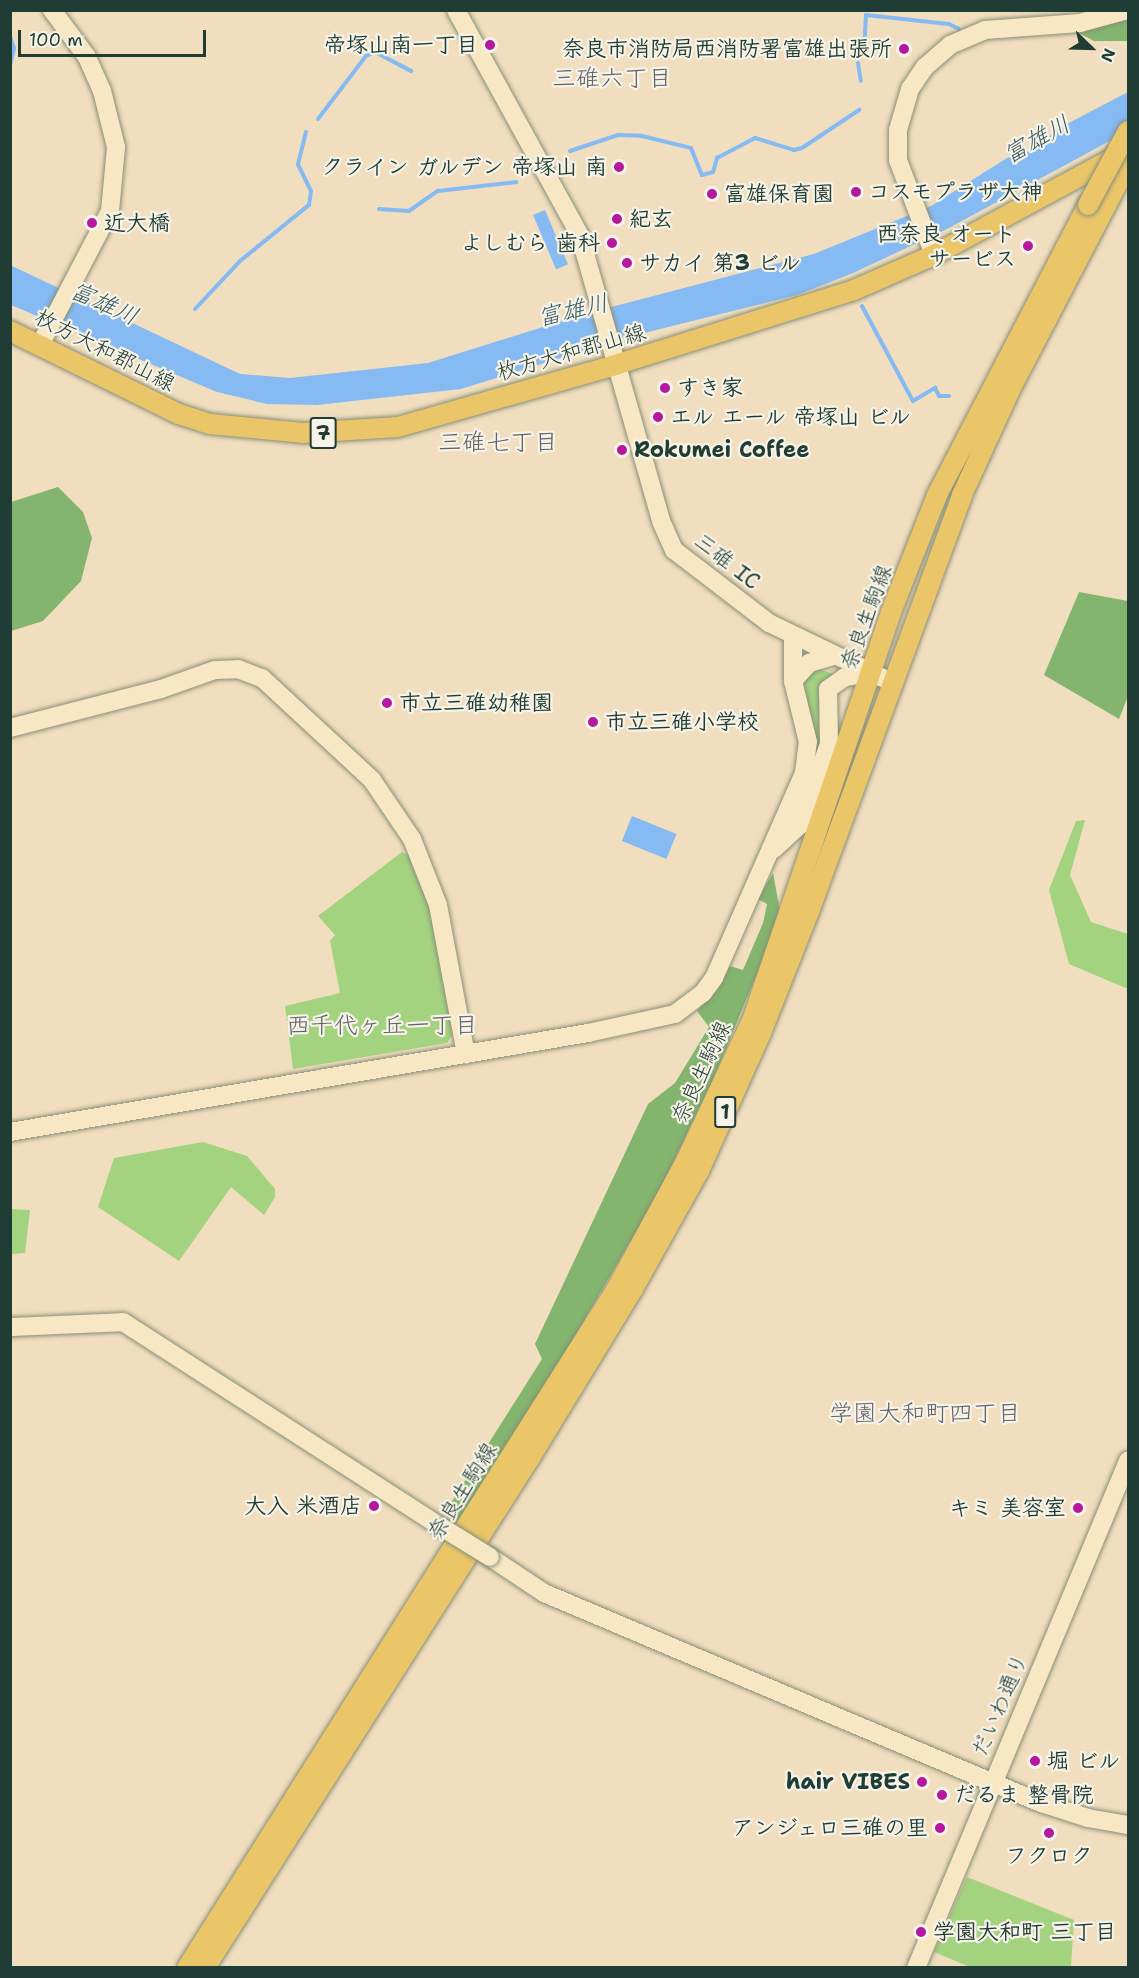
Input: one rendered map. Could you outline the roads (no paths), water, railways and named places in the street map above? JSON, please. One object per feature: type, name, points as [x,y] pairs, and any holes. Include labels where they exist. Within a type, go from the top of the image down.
[{"type":"main road","name":"奈良生駒線","points":[[187,1968],[616,1290],[687,1159],[753,1018],[871,673],[937,495],[1128,131]]},
{"type":"main road","name":"枚方大和郡山線","points":[[10,331],[41,343],[179,414],[245,430],[303,433],[398,427],[615,365],[854,290],[931,246],[1128,150]]},
{"type":"main road","name":"奈良生駒線","points":[[204,1968],[537,1447],[633,1289],[699,1171],[761,1033],[810,909],[891,682],[962,495],[1011,388],[1128,163]]},
{"type":"street","points":[[41,343],[110,211],[116,147],[102,90],[90,66],[52,10]]},
{"type":"street","name":"三碓 IC","points":[[456,10],[580,236],[661,522],[674,550],[769,623],[891,682]]},
{"type":"street","points":[[931,246],[898,160],[898,130],[910,89],[925,67],[951,45],[985,30],[1080,23],[1128,10]]},
{"type":"street","points":[[10,1132],[650,1022],[675,1014],[703,993],[714,978],[804,773],[808,742],[793,681],[793,636]]},
{"type":"street","points":[[793,681],[809,663],[834,656]]},
{"type":"street","points":[[10,728],[161,688],[215,670],[237,669],[262,678],[372,780],[412,839],[438,905],[466,1054]]},
{"type":"street","points":[[772,850],[800,825],[822,763],[832,734],[828,690],[845,677],[871,673]]},
{"type":"street","points":[[10,1327],[123,1322],[544,1593],[994,1782],[1088,1818],[1128,1825]]},
{"type":"street","name":"だいわ通り","points":[[916,1968],[1128,1461]]},
{"type":"water","points":[[1128,92],[1128,131],[947,229],[853,273],[797,295],[628,337],[461,389],[317,405],[267,404],[217,392],[11,305],[10,265],[240,374],[290,378],[428,363],[581,315],[814,254],[931,206],[1007,158],[1027,152],[1063,126]]},
{"type":"water","points":[[545,210],[568,264],[556,269],[533,215]]},
{"type":"water","points":[[632,816],[677,834],[666,859],[622,841]]},
{"type":"waterway","points":[[864,52],[866,15],[949,24],[959,29]]},
{"type":"waterway","points":[[10,36],[14,48],[10,65]]},
{"type":"waterway","points":[[318,119],[366,56],[375,52],[411,71]]},
{"type":"waterway","points":[[858,63],[861,81]]},
{"type":"waterway","points":[[570,151],[618,135],[642,136],[691,148],[702,175],[713,172],[717,158],[755,138],[794,150],[802,148],[859,110]]},
{"type":"waterway","points":[[195,309],[240,261],[309,205],[311,191],[298,164],[306,132]]},
{"type":"waterway","points":[[379,209],[409,211],[438,191],[516,182]]},
{"type":"waterway","points":[[862,306],[913,401],[935,388],[939,396],[949,396]]},
{"type":"place","name":"帝塚山南一丁目","points":[[490,45]]},
{"type":"place","name":"奈良市消防局西消防署富雄出張所","points":[[904,49]]},
{"type":"place","name":"クライン ガルデン 帝塚山 南","points":[[619,167]]},
{"type":"place","name":"コスモプラザ大神","points":[[856,192]]},
{"type":"place","name":"富雄保育園","points":[[712,194]]},
{"type":"place","name":"紀玄","points":[[617,219]]},
{"type":"place","name":"近大橋","points":[[92,223]]},
{"type":"place","name":"よしむら 歯科","points":[[612,243]]},
{"type":"place","name":"西奈良 オート サービス","points":[[1028,246]]},
{"type":"place","name":"サカイ 第3 ビル","points":[[627,263]]},
{"type":"place","name":"すき家","points":[[665,388]]},
{"type":"place","name":"エル エール 帝塚山 ビル","points":[[658,417]]},
{"type":"place","name":"Rokumei Coffee","points":[[622,450]]},
{"type":"place","name":"市立三碓幼稚園","points":[[387,703]]},
{"type":"place","name":"市立三碓小学校","points":[[593,722]]},
{"type":"place","name":"大入 米酒店","points":[[374,1506]]},
{"type":"place","name":"キミ 美容室","points":[[1078,1508]]},
{"type":"place","name":"堀 ビル","points":[[1035,1761]]},
{"type":"place","name":"hair VIBES","points":[[922,1782]]},
{"type":"place","name":"だるま 整骨院","points":[[942,1795]]},
{"type":"place","name":"アンジェロ三碓の里","points":[[940,1828]]},
{"type":"place","name":"フクロク","points":[[1049,1833]]},
{"type":"place","name":"学園大和町 三丁目","points":[[921,1932]]},
{"type":"district","name":"三碓六丁目","points":[[612,79]]},
{"type":"district","name":"三碓七丁目","points":[[498,443]]},
{"type":"district","name":"西千代ヶ丘一丁目","points":[[382,1026]]},
{"type":"district","name":"学園大和町四丁目","points":[[925,1414]]},
{"type":"water label","name":"富雄川","points":[[1037,140]]},
{"type":"water label","name":"富雄川","points":[[104,304]]},
{"type":"water label","name":"富雄川","points":[[573,311]]}]
